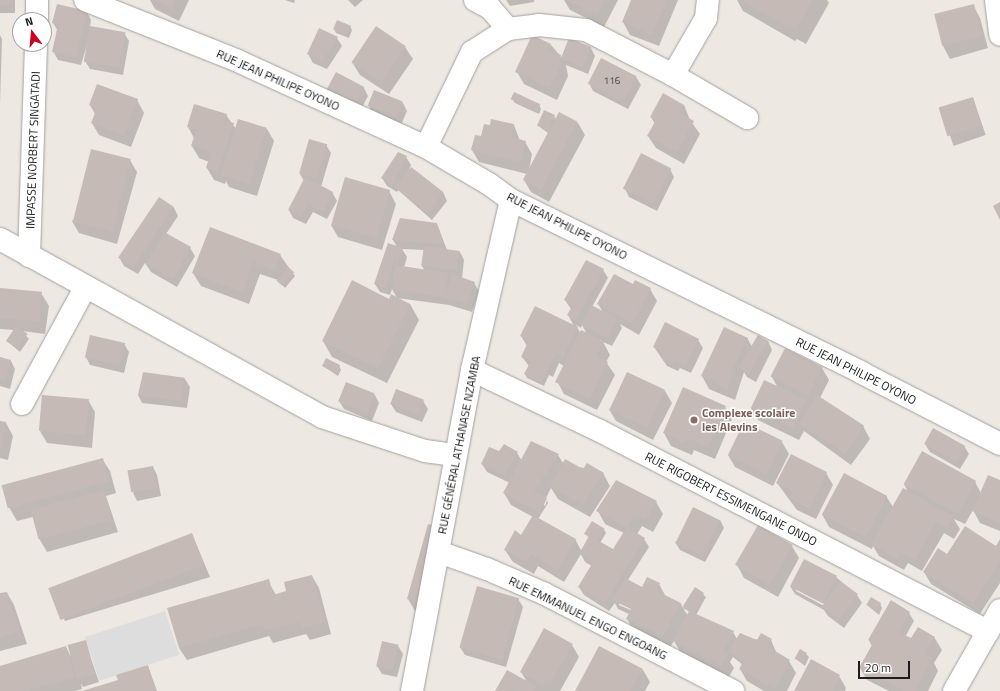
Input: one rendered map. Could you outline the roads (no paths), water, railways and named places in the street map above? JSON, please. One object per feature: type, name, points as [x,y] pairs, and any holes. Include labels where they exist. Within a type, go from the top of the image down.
[{"type":"street","points":[[36,12],[37,0]]},
{"type":"street","name":"RUE JEAN PHILIPE OYONO","points":[[85,0],[238,61],[426,147],[489,184],[511,200],[862,373],[1000,444]]},
{"type":"street","points":[[475,0],[490,8],[508,29]]},
{"type":"street","points":[[674,75],[706,18],[708,0]]},
{"type":"street","points":[[996,0],[1000,32]]},
{"type":"street","points":[[426,147],[472,52],[508,29],[539,25],[586,30],[674,75],[747,118]]},
{"type":"street","name":"IMPASSE NORBERT SINGATADI","points":[[29,256],[36,52]]},
{"type":"street","name":"RUE GÉNÉRAL ATHANASE NZAMBA","points":[[412,691],[455,454],[472,370],[511,200]]},
{"type":"street","points":[[0,239],[85,288],[322,417],[425,451],[455,454]]},
{"type":"street","points":[[22,404],[85,288]]},
{"type":"street","name":"RUE RIGOBERT ESSIMENGANE ONDO","points":[[472,370],[600,431],[988,631]]},
{"type":"street","name":"RUE EMMANUEL ENGO ENGOANG","points":[[438,552],[487,569],[545,594],[733,691]]},
{"type":"street","points":[[954,691],[1000,610]]},
{"type":"place","name":"Complexe scolaire les Alevins","points":[[694,420]]}]
